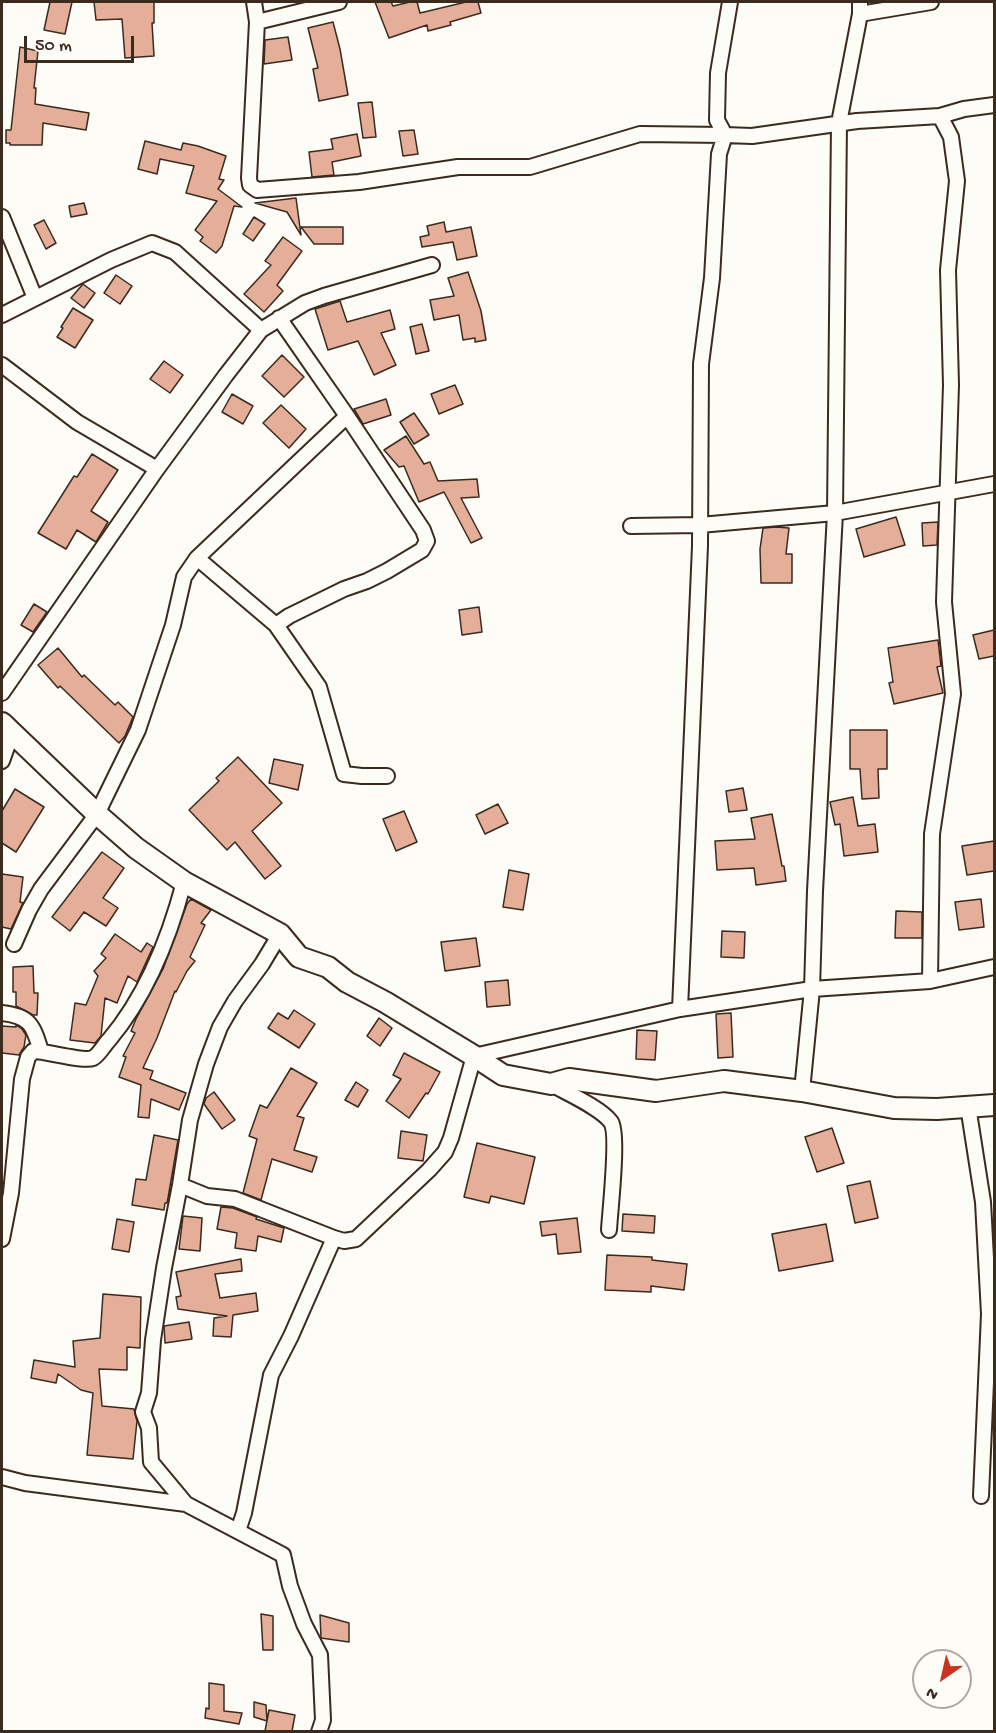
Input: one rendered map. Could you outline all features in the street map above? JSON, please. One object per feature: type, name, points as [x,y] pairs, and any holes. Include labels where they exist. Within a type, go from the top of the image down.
[{"type":"street","points":[[254,2],[257,22],[249,178],[250,185],[257,190],[384,180],[458,167],[530,167],[640,134],[752,136],[839,123],[940,116],[964,109],[994,105]]},
{"type":"street","points":[[257,22],[339,2]]},
{"type":"street","points":[[680,1009],[700,525],[701,364],[712,278],[719,154],[725,135],[717,120],[718,73],[730,2]]},
{"type":"street","points":[[802,1090],[812,989],[835,513],[839,123],[860,8],[931,2]]},
{"type":"street","points":[[930,981],[932,834],[953,694],[944,602],[951,386],[948,270],[957,181],[951,136],[940,116]]},
{"type":"street","points":[[2,217],[35,298]]},
{"type":"street","points":[[2,315],[111,260],[152,243],[175,252],[261,330]]},
{"type":"street","points":[[2,693],[157,469],[261,330],[304,303],[432,265]]},
{"type":"street","points":[[276,625],[289,616],[387,571],[422,550],[427,541],[423,530],[279,318]]},
{"type":"street","points":[[2,365],[77,422],[157,469]]},
{"type":"street","points":[[14,944],[41,889],[97,814],[138,730],[173,625],[184,577],[197,558],[347,416]]},
{"type":"street","points":[[631,526],[700,525],[835,513],[994,484]]},
{"type":"street","points":[[197,558],[276,625],[319,687],[344,774],[387,776]]},
{"type":"street","points":[[7,728],[136,848],[184,882],[280,934],[299,957],[328,967],[347,982],[385,1002],[502,1075],[551,1084],[600,1112],[612,1123],[615,1139],[609,1230]]},
{"type":"street","points":[[2,761],[7,728]]},
{"type":"street","points":[[2,1239],[11,1193],[22,1079],[28,1057],[33,1051],[41,1051],[84,1059],[93,1058],[122,1024],[152,975],[177,909],[184,882]]},
{"type":"street","points":[[186,1504],[151,1462],[149,1428],[142,1412],[149,1393],[156,1319],[164,1268],[190,1120],[206,1064],[220,1027],[280,934]]},
{"type":"street","points":[[474,1056],[680,1009],[812,989],[930,981],[994,967]]},
{"type":"street","points":[[2,1013],[22,1017],[29,1022],[41,1051]]},
{"type":"street","points":[[180,1185],[207,1196],[235,1199],[334,1238],[344,1241],[356,1239],[445,1152],[474,1056]]},
{"type":"street","points":[[551,1084],[569,1079],[656,1091],[724,1081],[802,1090],[894,1108],[994,1105]]},
{"type":"street","points":[[968,1106],[983,1202],[989,1314],[981,1496]]},
{"type":"street","points":[[2,1207],[11,1193]]},
{"type":"street","points":[[238,1531],[244,1513],[271,1375],[291,1336],[334,1238]]},
{"type":"street","points":[[2,1477],[25,1483],[186,1504],[283,1555],[290,1586],[304,1624],[320,1655],[323,1720],[319,1731]]},
{"type":"building","points":[[50,2],[72,2],[65,34],[44,30]]},
{"type":"building","points":[[94,2],[154,2],[154,23],[152,23],[154,56],[125,58],[122,19],[96,20]]},
{"type":"building","points":[[375,2],[391,2],[393,6],[417,2],[420,13],[466,2],[478,2],[481,13],[450,22],[451,25],[428,31],[427,25],[389,38]]},
{"type":"building","points":[[333,22],[348,95],[319,101],[313,69],[318,68],[308,28]]},
{"type":"building","points":[[288,37],[292,60],[264,64],[265,40]]},
{"type":"building","points":[[20,47],[38,51],[34,88],[36,88],[35,104],[89,113],[86,130],[43,123],[42,145],[6,143],[6,130],[11,130]]},
{"type":"building","points":[[372,102],[376,137],[363,138],[358,103]]},
{"type":"building","points":[[414,130],[418,154],[403,156],[399,131]]},
{"type":"building","points":[[357,134],[361,156],[332,162],[334,175],[312,177],[309,152],[333,149],[331,139]]},
{"type":"building","points":[[145,141],[181,150],[183,143],[226,156],[219,179],[224,180],[218,189],[242,207],[234,206],[222,246],[216,253],[200,241],[203,237],[195,230],[217,201],[186,193],[194,166],[160,159],[157,174],[138,169]]},
{"type":"building","points":[[296,198],[301,235],[287,212],[255,203]]},
{"type":"building","points":[[84,203],[87,214],[71,217],[69,206]]},
{"type":"building","points":[[254,217],[265,224],[253,241],[243,234]]},
{"type":"building","points":[[44,220],[56,243],[46,249],[34,225]]},
{"type":"building","points":[[444,222],[446,232],[471,227],[477,256],[457,260],[453,242],[422,247],[420,237],[429,235],[427,226]]},
{"type":"building","points":[[301,227],[343,227],[343,244],[314,244]]},
{"type":"building","points":[[283,237],[302,251],[277,285],[283,291],[264,312],[244,294],[271,265],[265,261]]},
{"type":"building","points":[[468,272],[481,311],[486,340],[475,342],[475,338],[463,340],[459,315],[434,320],[430,300],[454,296],[448,278]]},
{"type":"building","points":[[116,275],[132,286],[120,304],[104,293]]},
{"type":"building","points":[[83,284],[95,293],[84,308],[71,298]]},
{"type":"building","points":[[340,301],[347,322],[390,310],[395,329],[381,333],[396,365],[374,375],[358,341],[328,350],[315,309]]},
{"type":"building","points":[[73,308],[93,320],[75,348],[57,337]]},
{"type":"building","points":[[422,324],[429,351],[416,354],[410,327]]},
{"type":"building","points":[[282,355],[304,377],[284,397],[262,376]]},
{"type":"building","points":[[164,361],[183,375],[170,393],[150,379]]},
{"type":"building","points":[[455,385],[463,404],[439,414],[431,394]]},
{"type":"building","points":[[232,394],[253,406],[243,424],[222,412]]},
{"type":"building","points":[[386,399],[391,415],[363,424],[354,409]]},
{"type":"building","points":[[281,405],[306,429],[289,448],[263,423]]},
{"type":"building","points":[[414,413],[429,435],[414,444],[400,422]]},
{"type":"building","points":[[406,436],[424,464],[430,462],[438,481],[477,479],[479,497],[461,498],[482,538],[471,543],[444,492],[419,502],[404,466],[399,467],[384,450]]},
{"type":"building","points":[[92,454],[118,470],[91,511],[108,522],[96,542],[77,530],[66,549],[38,533],[74,476],[77,477]]},
{"type":"building","points":[[896,517],[905,545],[864,557],[856,529]]},
{"type":"building","points":[[938,522],[937,545],[923,546],[922,523]]},
{"type":"building","points":[[763,528],[789,528],[786,554],[792,554],[792,583],[761,583],[760,549]]},
{"type":"building","points":[[34,604],[47,612],[33,632],[21,625]]},
{"type":"building","points":[[479,607],[482,632],[462,635],[459,610]]},
{"type":"building","points":[[994,630],[994,656],[979,659],[973,635]]},
{"type":"building","points":[[938,640],[941,666],[937,667],[943,693],[894,704],[889,683],[893,682],[888,648]]},
{"type":"building","points":[[58,648],[82,677],[84,675],[115,705],[118,702],[133,717],[125,736],[119,743],[60,686],[58,688],[38,665]]},
{"type":"building","points":[[850,730],[887,730],[887,769],[878,769],[879,798],[862,799],[860,769],[850,769]]},
{"type":"building","points":[[238,757],[282,803],[252,831],[281,866],[265,879],[235,842],[227,850],[189,810],[219,781],[216,778]]},
{"type":"building","points":[[274,759],[303,765],[298,790],[269,783]]},
{"type":"building","points":[[743,788],[747,810],[729,812],[726,791]]},
{"type":"building","points":[[15,789],[44,807],[16,852],[2,843],[2,811]]},
{"type":"building","points":[[853,797],[858,826],[875,824],[878,852],[844,856],[840,824],[835,825],[830,802]]},
{"type":"building","points":[[498,804],[508,823],[485,834],[476,815]]},
{"type":"building","points":[[404,811],[417,842],[396,851],[383,819]]},
{"type":"building","points":[[772,814],[786,881],[756,885],[754,868],[717,870],[715,841],[755,839],[751,818]]},
{"type":"building","points":[[994,841],[994,871],[967,875],[962,846]]},
{"type":"building","points":[[102,852],[124,868],[103,898],[118,908],[106,926],[84,912],[70,931],[52,917]]},
{"type":"building","points":[[509,870],[529,874],[523,910],[503,907]]},
{"type":"building","points":[[2,874],[23,877],[20,902],[23,903],[11,929],[2,927]]},
{"type":"building","points":[[191,899],[211,910],[201,923],[205,925],[190,957],[195,961],[175,991],[143,1068],[153,1071],[150,1079],[186,1093],[179,1110],[151,1099],[149,1118],[138,1117],[141,1085],[119,1077],[126,1057],[123,1056],[135,1033],[131,1031],[136,1019],[163,969],[187,904]]},
{"type":"building","points":[[981,899],[984,927],[959,930],[955,902]]},
{"type":"building","points":[[896,911],[922,912],[922,938],[895,938]]},
{"type":"building","points":[[722,931],[745,932],[744,958],[721,957]]},
{"type":"building","points":[[115,934],[141,952],[147,943],[153,947],[137,982],[128,976],[117,1003],[105,998],[101,1036],[95,1043],[70,1040],[75,1003],[86,1005],[98,976],[94,971],[106,958],[101,954]]},
{"type":"building","points":[[476,938],[480,966],[445,971],[441,942]]},
{"type":"building","points":[[33,966],[34,993],[38,993],[37,1015],[16,1006],[16,992],[13,992],[13,967]]},
{"type":"building","points":[[508,980],[510,1005],[487,1007],[485,982]]},
{"type":"building","points":[[294,1010],[315,1024],[299,1048],[268,1028],[278,1013],[288,1019]]},
{"type":"building","points":[[731,1013],[733,1057],[718,1058],[716,1014]]},
{"type":"building","points":[[379,1018],[392,1028],[380,1046],[367,1036]]},
{"type":"building","points":[[16,1025],[26,1035],[24,1047],[19,1055],[2,1053],[2,1026],[16,1027]]},
{"type":"building","points":[[637,1030],[657,1031],[655,1060],[636,1059]]},
{"type":"building","points":[[404,1053],[440,1072],[428,1094],[426,1093],[409,1118],[386,1101],[401,1079],[393,1075]]},
{"type":"building","points":[[291,1068],[317,1083],[297,1116],[304,1118],[294,1150],[317,1157],[312,1172],[272,1159],[261,1200],[243,1193],[257,1139],[249,1136],[260,1105],[267,1108]]},
{"type":"building","points":[[356,1082],[368,1090],[358,1107],[345,1100]]},
{"type":"building","points":[[214,1092],[235,1120],[222,1129],[204,1104],[206,1098]]},
{"type":"building","points":[[832,1128],[844,1163],[817,1172],[805,1137]]},
{"type":"building","points":[[401,1131],[427,1135],[423,1161],[398,1158]]},
{"type":"building","points":[[154,1135],[178,1140],[164,1210],[132,1205],[136,1179],[146,1180]]},
{"type":"building","points":[[477,1143],[535,1157],[524,1204],[491,1196],[489,1203],[464,1197]]},
{"type":"building","points":[[870,1181],[878,1218],[855,1223],[847,1186]]},
{"type":"building","points":[[221,1207],[233,1208],[257,1217],[256,1219],[284,1228],[281,1242],[258,1236],[256,1251],[235,1248],[237,1233],[217,1229]]},
{"type":"building","points":[[623,1214],[655,1216],[654,1233],[622,1231]]},
{"type":"building","points":[[183,1216],[202,1218],[200,1251],[179,1249]]},
{"type":"building","points":[[577,1218],[581,1252],[558,1254],[556,1234],[542,1236],[540,1222]]},
{"type":"building","points":[[117,1219],[134,1222],[129,1252],[112,1249]]},
{"type":"building","points":[[826,1224],[833,1261],[779,1271],[772,1234]]},
{"type":"building","points":[[607,1255],[652,1257],[652,1260],[687,1264],[684,1290],[651,1286],[651,1292],[605,1290]]},
{"type":"building","points":[[241,1259],[242,1271],[215,1274],[220,1298],[256,1293],[258,1311],[233,1315],[231,1337],[213,1336],[214,1318],[227,1316],[178,1309],[176,1297],[181,1296],[176,1272]]},
{"type":"building","points":[[103,1294],[141,1297],[140,1348],[127,1347],[127,1370],[99,1369],[102,1406],[134,1409],[137,1421],[133,1459],[87,1455],[93,1393],[81,1390],[58,1374],[56,1383],[31,1378],[34,1360],[75,1367],[73,1341],[100,1338]]},
{"type":"building","points":[[189,1322],[192,1339],[165,1343],[164,1326]]},
{"type":"building","points":[[261,1614],[273,1616],[273,1650],[263,1650]]},
{"type":"building","points":[[320,1615],[349,1623],[349,1642],[321,1638]]},
{"type":"building","points":[[209,1683],[224,1685],[224,1711],[242,1713],[239,1724],[205,1718],[206,1708],[209,1709]]},
{"type":"building","points":[[254,1702],[266,1705],[267,1721],[254,1717]]},
{"type":"building","points":[[269,1710],[295,1715],[292,1731],[265,1731]]}]
